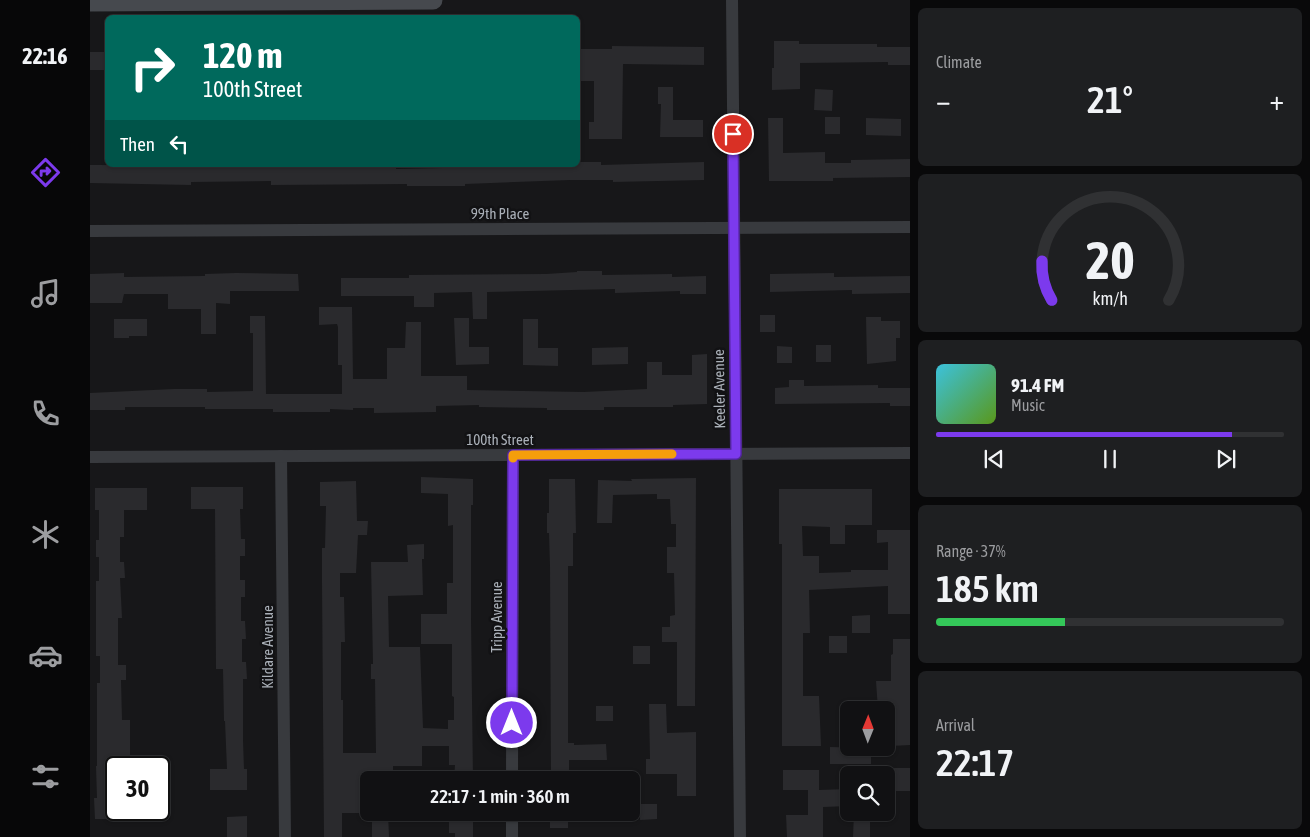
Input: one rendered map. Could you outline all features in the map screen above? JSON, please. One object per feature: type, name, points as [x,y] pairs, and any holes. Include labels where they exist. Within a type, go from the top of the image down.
[{"type":"street","points":[[90,2],[433,0]]},
{"type":"street","name":"Keeler Avenue","points":[[732,0],[740,837]]},
{"type":"street","name":"99th Place","points":[[90,231],[910,227]]},
{"type":"street","name":"100th Street","points":[[90,458],[910,452]]},
{"type":"street","name":"Tripp Avenue","points":[[512,771],[513,455]]},
{"type":"street","name":"Kildare Avenue","points":[[281,456],[284,837]]},
{"type":"street","points":[[512,821],[512,837]]},
{"type":"building","points":[[774,41],[799,41],[799,44],[877,44],[877,47],[910,47],[910,65],[888,65],[888,62],[800,63],[800,89],[772,90]]},
{"type":"building","points":[[612,46],[704,47],[704,65],[623,64],[622,139],[589,139],[589,122],[594,122],[594,81],[580,81],[580,49],[612,49]]},
{"type":"building","points":[[90,52],[105,52],[105,70],[90,70]]},
{"type":"building","points":[[658,87],[673,87],[673,120],[703,120],[703,137],[660,137],[661,104],[658,104]]},
{"type":"building","points":[[815,89],[833,90],[832,111],[814,110]]},
{"type":"building","points":[[825,117],[840,117],[840,134],[825,134]]},
{"type":"building","points":[[768,118],[783,118],[783,153],[825,152],[825,163],[851,163],[851,160],[910,159],[910,177],[833,178],[833,181],[769,181]]},
{"type":"building","points":[[866,118],[901,119],[901,136],[866,135]]},
{"type":"building","points":[[580,162],[601,162],[601,165],[704,162],[704,180],[613,182],[613,180],[570,180],[465,184],[465,186],[407,186],[407,184],[271,185],[271,181],[191,182],[191,185],[90,183],[90,165],[105,165],[105,167],[396,167],[396,169],[580,167]]},
{"type":"building","points":[[602,271],[602,275],[672,274],[672,277],[706,276],[706,294],[680,294],[680,291],[615,293],[615,289],[487,292],[487,319],[473,319],[472,292],[434,293],[434,307],[414,307],[414,296],[341,296],[341,278],[409,278],[409,275],[546,274]]},
{"type":"building","points":[[124,273],[124,277],[205,276],[205,274],[236,273],[298,274],[299,291],[230,291],[230,304],[216,303],[216,334],[201,334],[201,309],[168,309],[168,294],[124,294],[122,303],[90,303],[90,274]]},
{"type":"building","points":[[834,273],[834,277],[910,276],[910,293],[852,294],[852,290],[770,292],[770,274]]},
{"type":"building","points":[[319,307],[352,307],[353,379],[387,379],[387,348],[405,348],[406,322],[421,322],[421,376],[467,376],[467,390],[584,392],[647,389],[647,362],[662,362],[662,375],[692,375],[692,355],[707,354],[707,404],[673,405],[673,407],[604,407],[604,410],[547,410],[547,408],[479,407],[479,405],[436,406],[436,412],[374,413],[374,408],[353,408],[353,410],[330,409],[330,412],[273,412],[273,409],[205,409],[205,407],[125,407],[125,410],[90,410],[90,393],[174,389],[207,389],[207,392],[253,391],[253,333],[250,333],[250,316],[265,316],[266,394],[342,394],[342,365],[338,365],[338,327],[337,324],[319,325]]},
{"type":"building","points":[[760,315],[775,315],[775,332],[760,332]]},
{"type":"building","points":[[866,317],[881,317],[881,321],[900,321],[900,338],[896,338],[896,361],[867,364]]},
{"type":"building","points":[[454,318],[469,318],[469,347],[489,347],[489,364],[456,365]]},
{"type":"building","points":[[114,319],[147,319],[147,336],[114,338]]},
{"type":"building","points":[[523,319],[538,319],[538,348],[558,348],[558,366],[523,365]]},
{"type":"building","points":[[816,345],[831,345],[831,362],[816,362]]},
{"type":"building","points":[[777,346],[792,347],[792,363],[777,363]]},
{"type":"building","points":[[628,347],[628,364],[592,365],[592,348]]},
{"type":"building","points":[[789,380],[804,380],[804,386],[878,385],[878,388],[910,388],[910,406],[890,406],[890,403],[775,404],[775,388],[789,387]]},
{"type":"building","points":[[421,477],[473,479],[473,505],[471,505],[473,771],[455,771],[455,765],[449,765],[449,746],[422,746],[422,766],[393,766],[393,771],[360,771],[360,813],[342,813],[342,837],[324,837],[322,548],[325,548],[326,506],[320,506],[320,482],[356,481],[357,521],[368,521],[367,535],[358,535],[356,573],[340,573],[340,597],[344,597],[345,642],[341,642],[343,753],[376,753],[375,679],[371,679],[371,664],[373,664],[371,562],[408,562],[407,545],[424,544],[424,559],[422,559],[423,595],[388,596],[389,647],[420,647],[423,728],[448,729],[448,720],[454,720],[452,644],[421,644],[421,614],[447,614],[447,583],[453,583],[453,525],[448,526],[448,494],[421,493]]},
{"type":"building","points":[[696,478],[695,706],[677,706],[677,642],[662,642],[662,627],[670,627],[670,616],[675,615],[674,573],[667,573],[667,547],[676,547],[676,524],[671,524],[670,499],[657,499],[657,494],[613,495],[612,523],[597,523],[598,480],[632,481],[631,479]]},
{"type":"building","points":[[549,479],[575,479],[576,533],[573,533],[573,566],[568,566],[568,743],[574,743],[574,745],[606,744],[607,760],[569,760],[569,771],[551,771],[550,566],[549,533],[547,533],[547,513],[549,513]]},
{"type":"building","points":[[191,487],[243,487],[243,509],[240,509],[241,539],[245,539],[245,556],[240,556],[240,580],[245,580],[245,597],[241,597],[241,621],[245,621],[246,639],[242,639],[242,662],[246,662],[247,679],[243,679],[243,740],[244,769],[247,769],[247,790],[210,790],[210,769],[227,769],[223,669],[216,669],[215,509],[191,509]]},
{"type":"building","points":[[95,488],[147,488],[147,510],[124,510],[124,537],[120,537],[120,562],[124,562],[125,578],[120,578],[122,618],[118,618],[118,665],[126,665],[126,680],[121,680],[122,720],[130,720],[130,756],[105,756],[105,819],[95,819],[94,798],[97,798],[97,683],[100,683],[100,656],[96,656],[96,581],[99,581],[99,557],[96,557],[96,540],[99,540],[99,510],[95,510]]},
{"type":"building","points":[[779,489],[872,489],[872,525],[845,525],[845,544],[830,544],[830,527],[802,526],[803,556],[819,556],[819,573],[851,572],[851,570],[888,570],[888,542],[877,543],[877,530],[910,530],[910,614],[888,614],[888,586],[809,590],[810,633],[803,633],[803,696],[819,696],[821,746],[782,746],[782,544],[779,544]]},
{"type":"building","points":[[870,615],[870,633],[852,633],[852,616]]},
{"type":"building","points":[[829,636],[847,636],[847,653],[829,653]]},
{"type":"building","points":[[893,639],[910,639],[910,745],[895,746],[895,701],[877,701],[876,681],[891,681],[891,655],[893,654]]},
{"type":"building","points":[[633,646],[650,646],[650,664],[633,664]]},
{"type":"building","points":[[649,704],[666,704],[667,733],[696,732],[696,796],[677,796],[677,774],[646,774],[646,759],[650,759]]},
{"type":"building","points":[[596,706],[613,706],[613,721],[596,721]]},
{"type":"building","points":[[830,747],[840,747],[840,756],[871,756],[871,764],[830,764]]},
{"type":"building","points":[[895,768],[910,768],[910,791],[895,791]]},
{"type":"building","points":[[783,770],[819,770],[819,790],[840,789],[840,806],[823,807],[823,837],[787,837],[786,815],[808,815],[808,790],[783,790]]},
{"type":"building","points":[[640,804],[657,804],[657,819],[640,820]]},
{"type":"building","points":[[247,816],[247,837],[227,837],[227,817]]},
{"type":"building","points":[[372,821],[388,821],[389,837],[372,837]]},
{"type":"building","points":[[449,821],[473,821],[473,837],[455,837],[455,833],[449,833]]},
{"type":"building","points":[[550,821],[568,821],[568,828],[550,828]]},
{"type":"building","points":[[854,821],[870,821],[870,837],[853,837]]},
{"type":"slow traffic","points":[[513,458],[513,455],[672,454]]},
{"type":"route","points":[[512,723],[513,455],[736,454],[733,134]]}]
